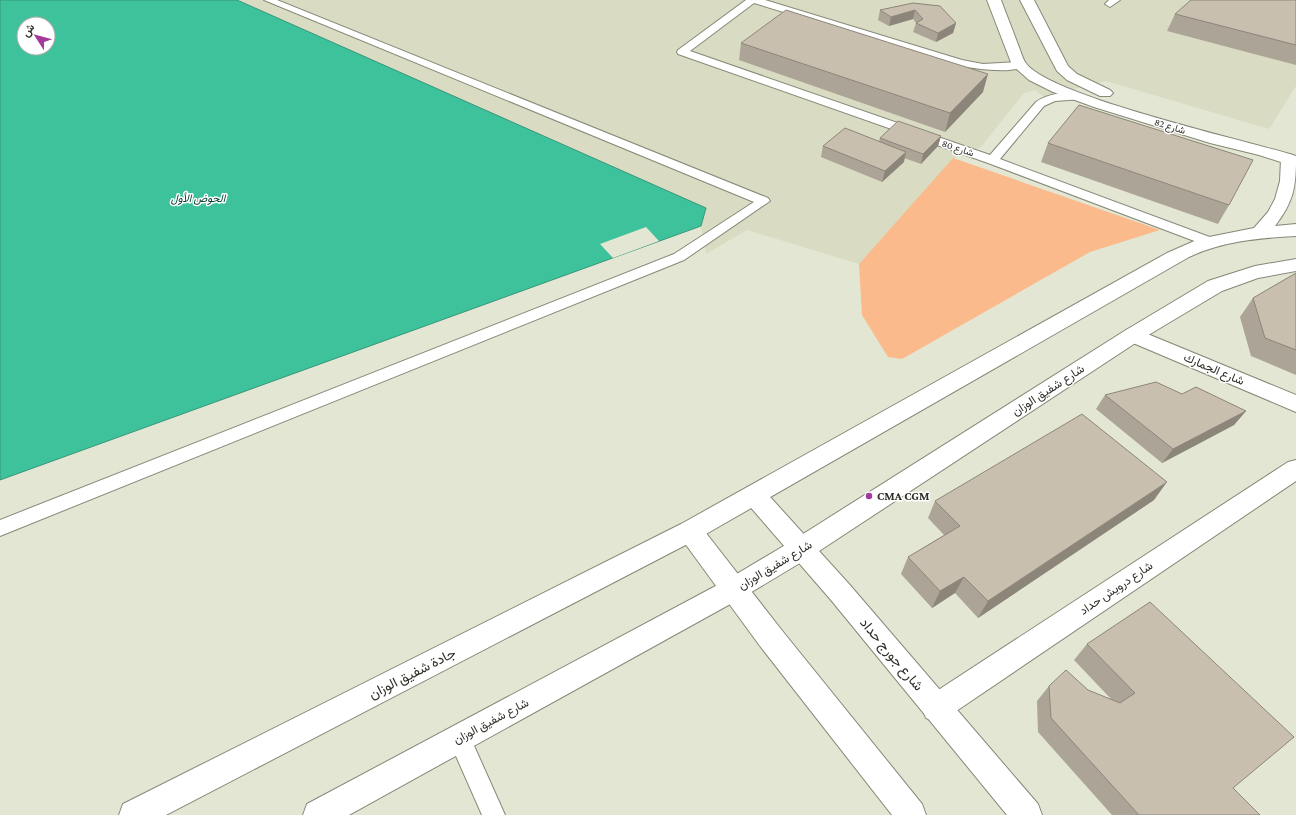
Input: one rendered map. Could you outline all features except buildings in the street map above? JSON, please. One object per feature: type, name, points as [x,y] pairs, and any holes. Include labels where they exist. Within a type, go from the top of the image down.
[{"type":"main road","points":[[994,0],[1019,65]]},
{"type":"main road","name":"شارع 82","points":[[1027,0],[1062,68],[1072,77],[1100,92],[1239,137],[1264,151]]},
{"type":"main road","name":"شارع 82","points":[[1019,65],[1040,80],[1058,90],[1223,142],[1294,159]]},
{"type":"main road","points":[[1078,96],[1100,92]]},
{"type":"main road","points":[[1260,232],[1276,215],[1285,197],[1294,159]]},
{"type":"main road","points":[[911,815],[690,531],[1154,268],[1191,249],[1210,242],[1260,232],[1296,230]]},
{"type":"main road","name":"شارع شفيق الوزان","points":[[318,815],[734,589],[801,549],[1133,335],[1215,286],[1255,272],[1296,265]]},
{"type":"main road","name":"شارع الجمارك","points":[[1133,335],[1296,404]]},
{"type":"main road","name":"شارع درويش حداد","points":[[936,708],[1296,469]]},
{"type":"main road","name":"شارع جورج حداد","points":[[754,495],[840,592],[1027,815]]},
{"type":"main road","name":"جادة شفيق الوزان","points":[[134,815],[690,531]]},
{"type":"lane","points":[[0,528],[679,257],[764,201],[269,0]]},
{"type":"lane","points":[[754,0],[960,63],[983,67],[1019,65]]},
{"type":"lane","name":"شارع 80","points":[[754,0],[682,52],[992,160],[1210,242]]},
{"type":"lane","points":[[992,160],[1040,104],[1054,97],[1078,96]]},
{"type":"lane","points":[[460,738],[494,815]]},
{"type":"shaded area","points":[[237,0],[1203,0],[1167,31],[1296,65],[1296,86],[1269,129],[1106,81],[1044,97],[1035,90],[1024,93],[981,147],[953,159],[859,264],[747,230],[706,254],[701,226],[705,208]]},
{"type":"shaded area","points":[[953,158],[1160,230],[1090,252],[902,359],[888,357],[862,315],[859,264]]},
{"type":"water","name":"الحوض الأول","points":[[0,0],[237,0],[706,208],[701,226],[0,480]]},
{"type":"pier","points":[[646,227],[659,241],[613,258],[600,244]]},
{"type":"place","name":"CMA CGM","points":[[869,496]]}]
